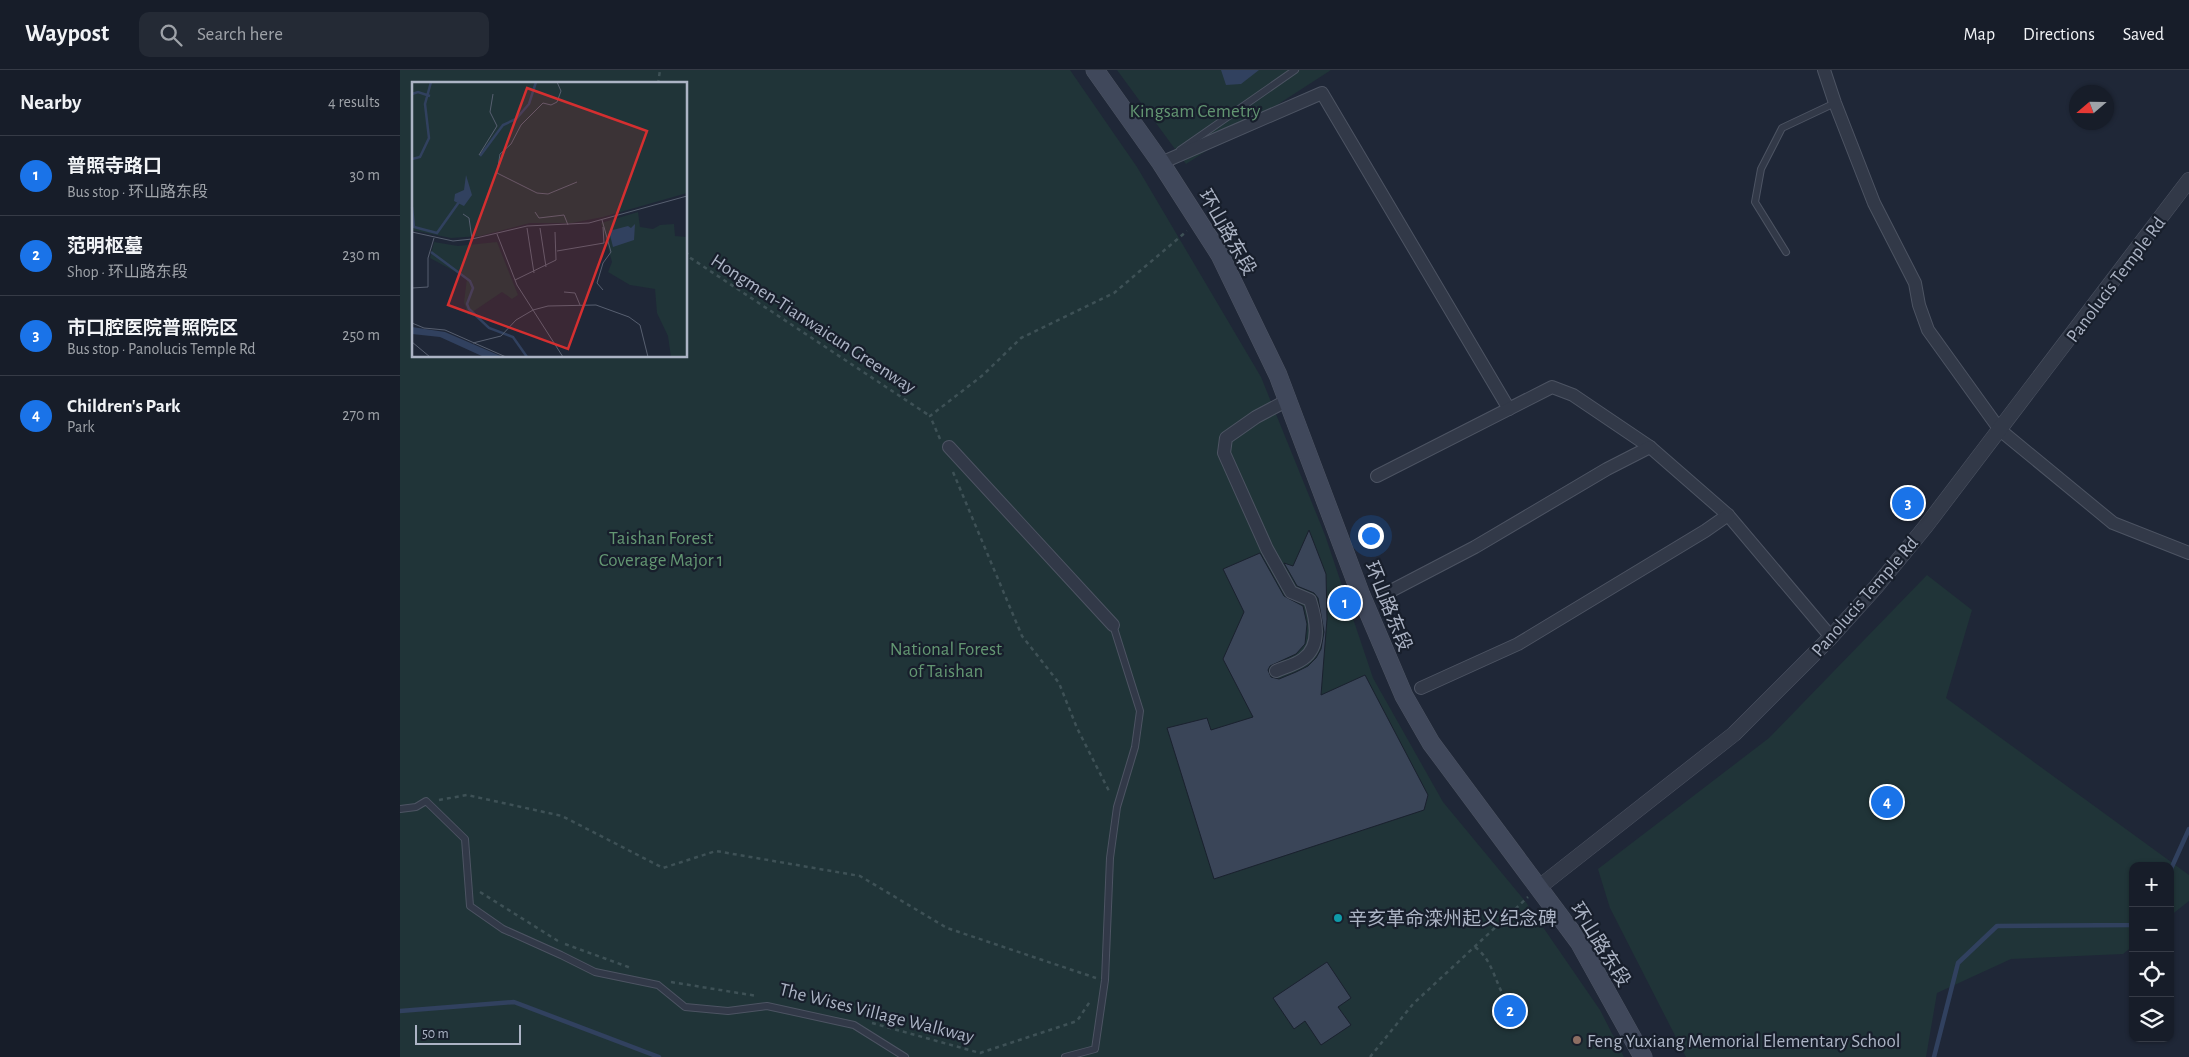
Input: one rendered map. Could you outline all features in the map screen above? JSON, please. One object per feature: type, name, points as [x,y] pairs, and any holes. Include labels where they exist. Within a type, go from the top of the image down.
[{"type":"main road","name":"环山路东段","points":[[1095,70],[1161,163],[1220,255],[1278,375],[1361,595],[1404,696],[1431,743],[1579,942],[1641,1057]]},
{"type":"street","points":[[1824,70],[1874,203],[1915,283],[1918,305],[1928,330],[2000,430],[2113,524],[2189,553]]},
{"type":"street","points":[[1161,163],[1322,92],[1509,409]]},
{"type":"street","name":"Panolucis Temple Rd","points":[[1538,888],[1734,734],[1830,637],[1888,572],[2000,430],[2189,180]]},
{"type":"street","points":[[1377,476],[1552,387],[1573,395],[1650,447],[1728,515],[1830,637]]},
{"type":"street","points":[[1276,671],[1302,660],[1310,652],[1317,626],[1310,600],[1291,592],[1267,549],[1224,453],[1226,438],[1288,400]]},
{"type":"street","points":[[949,447],[1113,625]]},
{"type":"street","points":[[1385,594],[1475,547],[1608,468],[1650,447]]},
{"type":"street","points":[[1422,688],[1518,644],[1705,531],[1728,515]]},
{"type":"lane","points":[[1161,163],[1295,70]]},
{"type":"lane","points":[[1786,252],[1755,202],[1761,169],[1782,128],[1835,103]]},
{"type":"lane","points":[[1065,1057],[1095,1049],[1105,980],[1110,858],[1117,807],[1135,747],[1140,711],[1113,625]]},
{"type":"lane","points":[[400,809],[416,807],[426,802],[465,839],[470,906],[503,929],[561,954],[595,972],[658,985],[685,1007],[728,1011],[767,1006],[854,1025],[905,1057]]},
{"type":"path","name":"Hongmen-Tianwaicun Greenway","points":[[688,255],[930,416]]},
{"type":"path","points":[[426,802],[467,795],[562,816],[663,868],[716,851],[860,876],[947,928],[1105,980]]},
{"type":"path","points":[[479,884],[481,894],[560,943],[632,968]]},
{"type":"path","points":[[1370,1057],[1413,1004],[1538,888]]},
{"type":"path","points":[[1475,946],[1483,952],[1508,1003]]},
{"type":"path","name":"The Wises Village Walkway","points":[[864,1021],[980,1053],[1077,1021],[1105,980]]},
{"type":"path","name":"The Wises Village Walkway","points":[[668,981],[758,996]]},
{"type":"green space","name":"National Forest of Taishan","points":[[400,70],[1070,70],[1137,167],[1261,377],[1325,535],[1373,678],[1443,802],[1525,901],[1600,1010],[1624,1057],[400,1057]]},
{"type":"green space","name":"Kingsam Cemetry","points":[[1117,70],[1331,70],[1186,164]]},
{"type":"green space","points":[[1927,575],[1972,610],[1946,698],[2171,862],[2129,862],[2129,949],[2123,954],[2011,959],[1937,993],[1926,1057],[1686,1057],[1610,908],[1598,869],[1769,738]]},
{"type":"green space","points":[[2174,864],[2189,875],[2189,901],[2174,913]]},
{"type":"water","points":[[1221,70],[1259,70],[1241,84],[1226,85]]},
{"type":"building","points":[[1309,530],[1326,574],[1327,619],[1321,695],[1365,675],[1428,795],[1424,810],[1214,879],[1167,728],[1207,718],[1211,730],[1253,717],[1223,659],[1244,612],[1223,569],[1260,553],[1284,596],[1303,606],[1307,624],[1305,644],[1296,654],[1270,666],[1268,670],[1271,677],[1279,679],[1296,672],[1308,666],[1316,658],[1321,649],[1324,632],[1318,598],[1314,593],[1297,586],[1284,563],[1293,566]]},
{"type":"building","points":[[1327,962],[1351,998],[1338,1007],[1351,1025],[1321,1045],[1305,1021],[1294,1029],[1273,998]]},
{"type":"building","points":[[1511,1001],[1520,1012],[1509,1020],[1500,1009]]},
{"type":"waterway","points":[[2174,862],[2189,829]]},
{"type":"waterway","points":[[1934,1057],[1958,963],[1997,926],[2129,925]]},
{"type":"waterway","points":[[400,1011],[514,1002],[659,1057]]},
{"type":"place","name":"市口腔医院普照院区","points":[[1908,503]]},
{"type":"place","name":"普照寺路口","points":[[1345,603]]},
{"type":"place","name":"Children's Park","points":[[1887,802]]},
{"type":"place","name":"辛亥革命滦州起义纪念碑","points":[[1338,918]]},
{"type":"place","name":"范明枢墓","points":[[1510,1011]]},
{"type":"place","name":"Feng Yuxiang Memorial Elementary School","points":[[1577,1040]]},
{"type":"park label","name":"Taishan Forest Coverage Major 1","points":[[661,548]]}]
